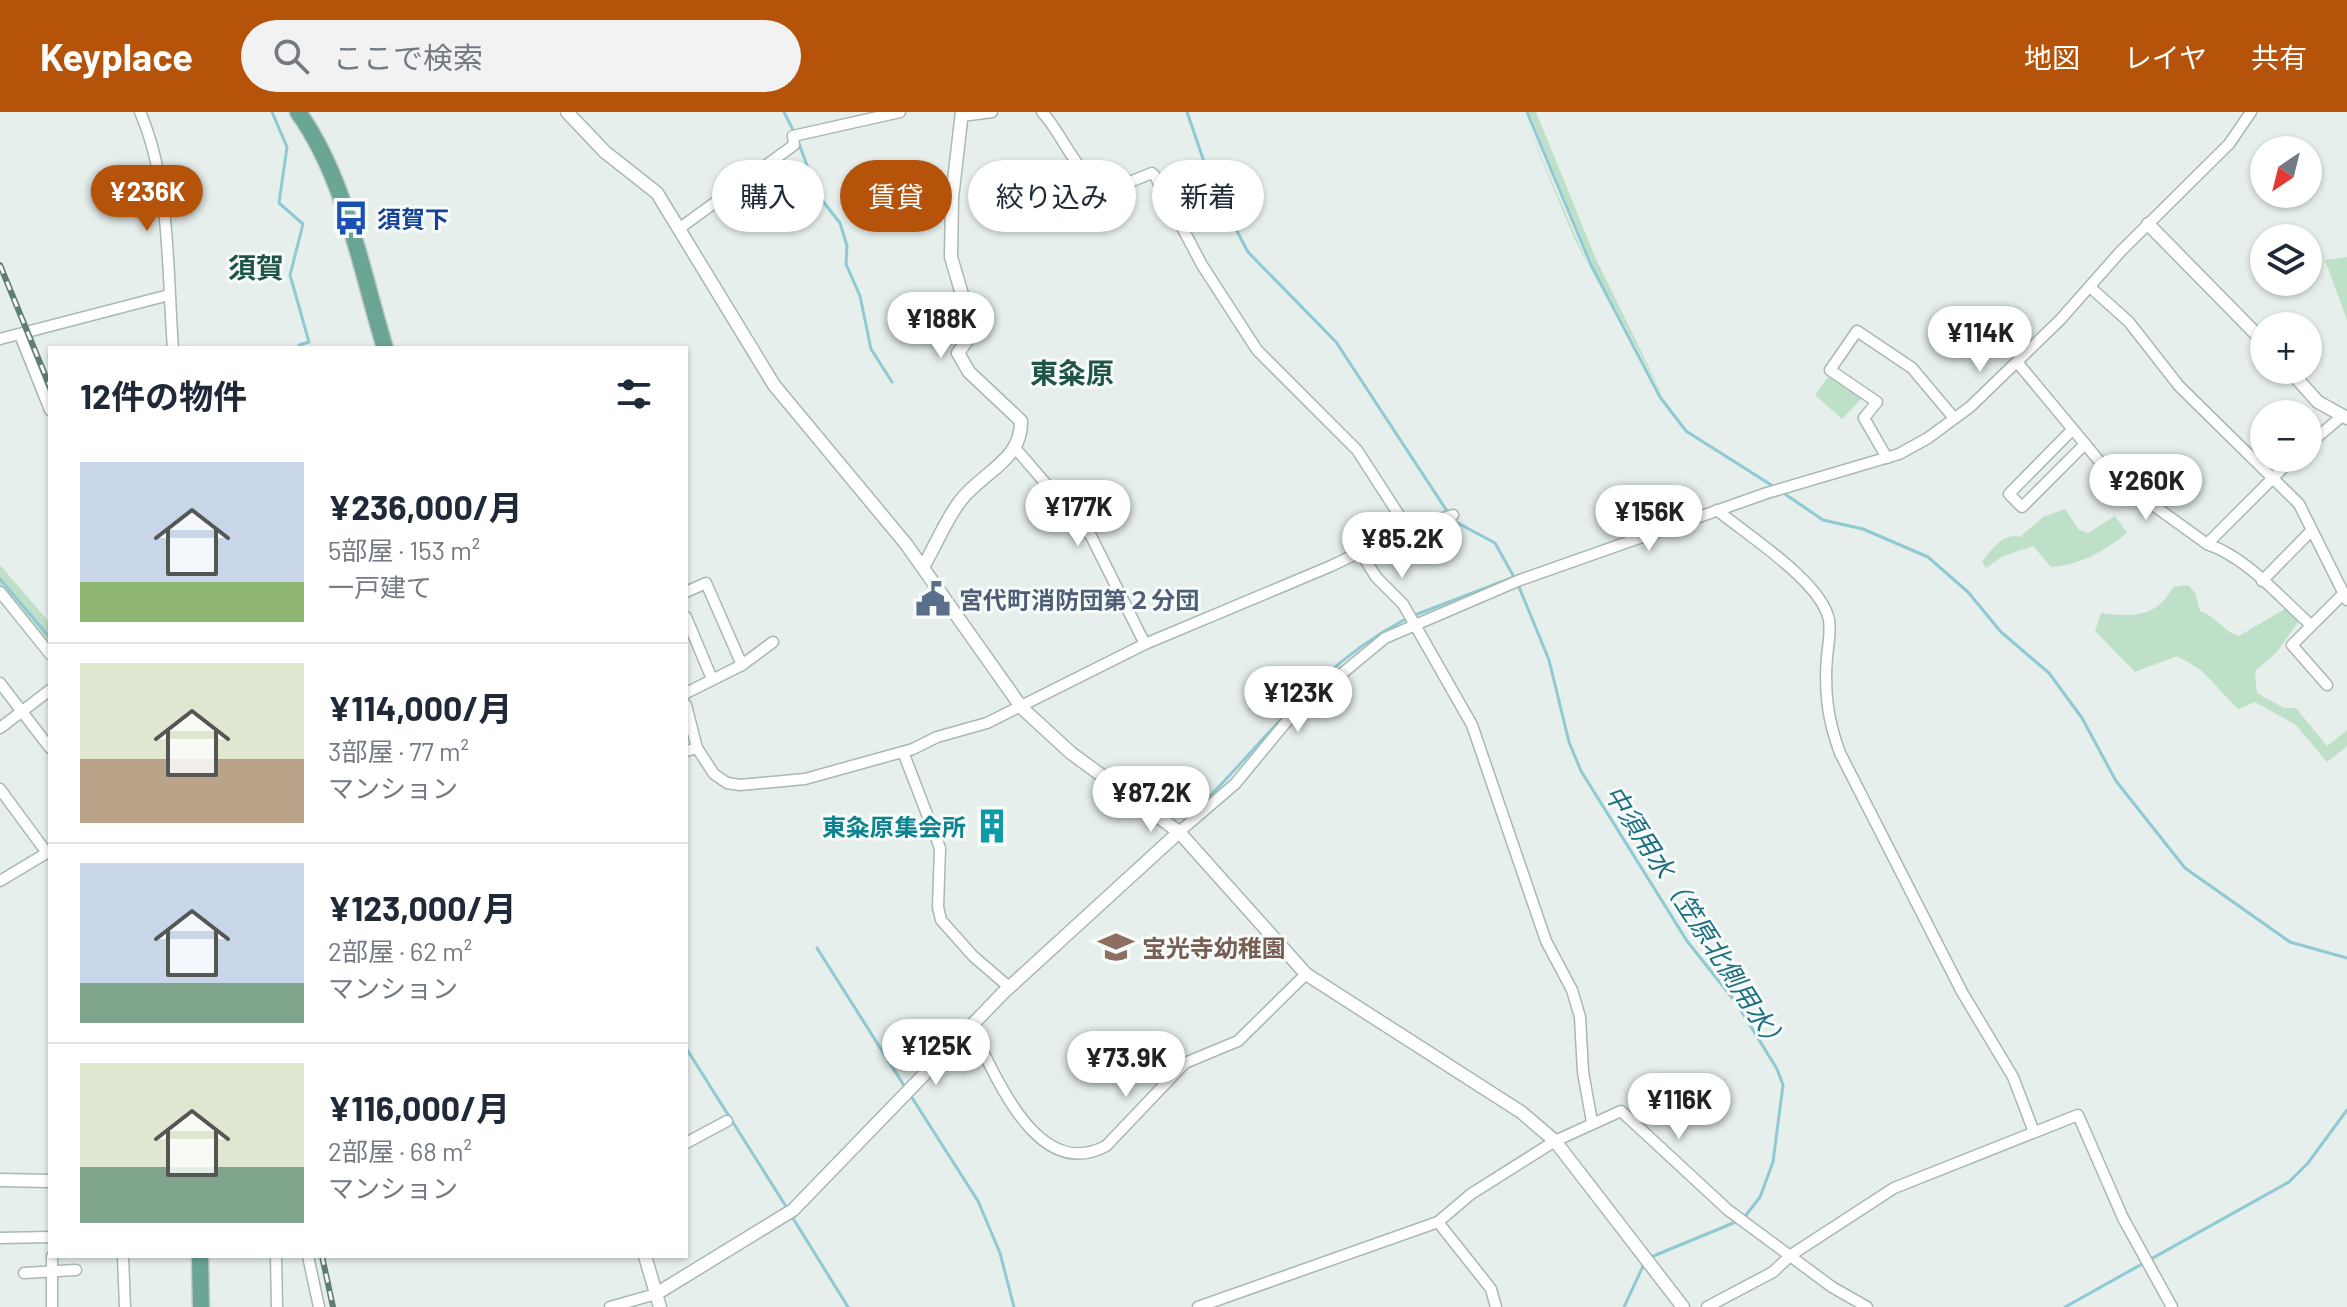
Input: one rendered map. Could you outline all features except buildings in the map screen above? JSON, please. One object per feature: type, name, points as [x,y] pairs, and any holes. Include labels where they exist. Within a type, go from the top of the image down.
[{"type":"main road","points":[[298,112],[325,158],[337,189],[384,346]]},
{"type":"main road","points":[[200,1258],[201,1307]]},
{"type":"street","points":[[140,112],[151,137],[158,171],[173,346]]},
{"type":"street","points":[[567,112],[605,152],[657,193],[774,385],[923,567],[1022,708],[1071,753],[1179,832],[1306,974],[1521,1112],[1555,1141],[1683,1307]]},
{"type":"street","points":[[680,228],[794,145],[793,136],[900,112]]},
{"type":"street","points":[[923,567],[961,500],[1016,449],[1021,421],[969,372],[958,353],[973,332],[951,257],[952,198],[962,114],[992,112]]},
{"type":"street","points":[[1042,112],[1081,166],[1104,189],[1110,190],[1152,173],[1155,176],[1202,265],[1257,350],[1307,404],[1347,439],[1408,529]]},
{"type":"street","points":[[610,1307],[658,1301],[793,1210],[970,1026],[1002,1002],[1009,987],[1235,784],[1292,715],[1343,669],[1385,638],[1520,580],[1785,487],[1887,458],[1928,438],[2017,362],[2091,288],[2121,251],[2229,144],[2251,112]]},
{"type":"street","points":[[2148,224],[2250,328]]},
{"type":"street","points":[[2091,288],[2129,322],[2179,386],[2299,504],[2345,597],[2292,645],[2327,685]]},
{"type":"street","points":[[0,339],[169,295]]},
{"type":"street","points":[[1887,458],[1864,418],[1877,402],[1830,370],[1857,331],[1912,368],[1954,418]]},
{"type":"street","points":[[20,335],[48,405]]},
{"type":"street","points":[[2017,362],[2110,474],[2207,544],[2226,551],[2311,625]]},
{"type":"street","points":[[2302,384],[2318,402],[2344,418],[2322,434]]},
{"type":"street","points":[[2072,430],[2009,494],[2022,507],[2085,444]]},
{"type":"street","points":[[1016,449],[1091,536],[1145,644]]},
{"type":"street","points":[[2207,544],[2277,472]]},
{"type":"street","points":[[1717,510],[1808,586],[1826,610],[1830,622],[1826,691],[1828,720],[1840,753],[1962,992],[2013,1077],[2034,1132]]},
{"type":"street","points":[[688,720],[692,750],[727,783],[740,785],[805,779],[903,752],[1022,708],[1145,644],[1361,553],[1408,529],[1453,515]]},
{"type":"street","points":[[2262,581],[2312,530]]},
{"type":"street","points":[[1361,553],[1383,585],[1398,598],[1472,725],[1546,941],[1572,990],[1580,1017],[1583,1072],[1592,1122]]},
{"type":"street","points":[[688,591],[706,583],[742,665]]},
{"type":"street","points":[[0,592],[48,652]]},
{"type":"street","points":[[688,622],[712,679]]},
{"type":"street","points":[[688,692],[742,665],[773,642]]},
{"type":"street","points":[[0,683],[48,745]]},
{"type":"street","points":[[0,728],[48,691]]},
{"type":"street","points":[[903,752],[940,848],[938,907],[941,920],[973,956],[1009,987]]},
{"type":"street","points":[[0,789],[48,851]]},
{"type":"street","points":[[0,881],[48,853]]},
{"type":"street","points":[[970,1026],[1026,1126],[1065,1154],[1093,1153],[1106,1146],[1185,1063],[1238,1041],[1306,974]]},
{"type":"street","points":[[1198,1307],[1438,1222],[1471,1194],[1555,1141],[1621,1111],[1728,1210],[1832,1287],[1867,1307]]},
{"type":"street","points":[[1707,1307],[1773,1272],[1791,1255],[1894,1188],[2078,1115],[2123,1218],[2172,1307]]},
{"type":"street","points":[[688,1142],[727,1121]]},
{"type":"street","points":[[0,1180],[48,1181]]},
{"type":"street","points":[[1438,1222],[1491,1289],[1496,1307]]},
{"type":"street","points":[[0,1238],[48,1237]]},
{"type":"street","points":[[52,1258],[52,1307]]},
{"type":"street","points":[[123,1258],[125,1307]]},
{"type":"street","points":[[276,1258],[277,1307]]},
{"type":"street","points":[[308,1258],[319,1307]]},
{"type":"street","points":[[646,1258],[658,1301]]},
{"type":"street","points":[[24,1273],[76,1270]]},
{"type":"green space","points":[[1522,112],[1588,265],[1661,406],[1574,238]]},
{"type":"green space","points":[[1529,112],[1536,112],[1596,259],[1666,402],[1593,266]]},
{"type":"green space","points":[[2347,257],[2347,320],[2325,260]]},
{"type":"green space","points":[[1831,373],[1865,395],[1842,419],[1815,395]]},
{"type":"green space","points":[[2065,509],[2079,530],[2088,533],[2115,516],[2127,533],[2100,551],[2072,563],[2051,567],[2033,546],[2003,556],[1986,568],[1982,561],[1999,543],[2008,537],[2020,537],[2043,517]]},
{"type":"green space","points":[[0,565],[48,621],[48,647],[0,588]]},
{"type":"green space","points":[[2188,585],[2195,593],[2200,611],[2239,636],[2285,609],[2298,622],[2277,652],[2255,671],[2257,693],[2284,708],[2296,708],[2327,746],[2347,730],[2347,746],[2327,762],[2296,725],[2255,702],[2238,709],[2201,670],[2177,656],[2135,672],[2095,631],[2101,613],[2143,613],[2159,605],[2173,587]]},
{"type":"waterway","points":[[272,112],[287,147],[279,203],[303,224],[290,275],[309,342],[299,346]]},
{"type":"waterway","points":[[784,112],[795,134]]},
{"type":"waterway","name":"中須用水（笠原北側用水）","points":[[1187,112],[1211,182],[1248,252],[1336,342],[1447,511]]},
{"type":"waterway","points":[[1527,112],[1591,265],[1660,397],[1686,431],[1776,488]]},
{"type":"waterway","points":[[798,141],[818,195],[840,223],[847,246],[846,264],[860,296],[871,349],[892,382]]},
{"type":"waterway","points":[[1782,492],[1823,520],[1863,529],[1928,557],[1968,592],[2001,632],[2049,673],[2082,718],[2116,781],[2185,868],[2290,942],[2347,958]]},
{"type":"waterway","points":[[1415,615],[1514,577],[1495,543],[1454,521]]},
{"type":"waterway","points":[[0,579],[48,636]]},
{"type":"waterway","name":"中須用水（笠原北側用水）","points":[[1519,587],[1549,660],[1569,742],[1581,771],[1687,941],[1737,1004],[1777,1069],[1783,1085],[1773,1162],[1760,1197],[1743,1219],[1651,1257]]},
{"type":"waterway","points":[[1199,807],[1318,682],[1344,659],[1404,620]]},
{"type":"waterway","points":[[817,948],[905,1087]]},
{"type":"waterway","points":[[688,1051],[787,1208]]},
{"type":"waterway","points":[[909,1093],[978,1201],[1000,1253],[1014,1307]]},
{"type":"waterway","points":[[2065,1307],[2289,1182],[2308,1163],[2347,1110]]},
{"type":"waterway","points":[[791,1215],[848,1307]]},
{"type":"waterway","name":"中須用水（笠原北側用水）","points":[[1624,1307],[1644,1264]]},
{"type":"railway","points":[[0,265],[48,382]]},
{"type":"railway","points":[[322,1258],[333,1307]]},
{"type":"place","name":"須賀下","points":[[351,218]]},
{"type":"place","name":"宮代町消防団第２分団","points":[[933,599]]},
{"type":"place","name":"東粂原集会所","points":[[992,826]]},
{"type":"place","name":"宝光寺幼稚園","points":[[1116,947]]},
{"type":"district","name":"須賀","points":[[256,267]]},
{"type":"district","name":"東粂原","points":[[1072,372]]}]
